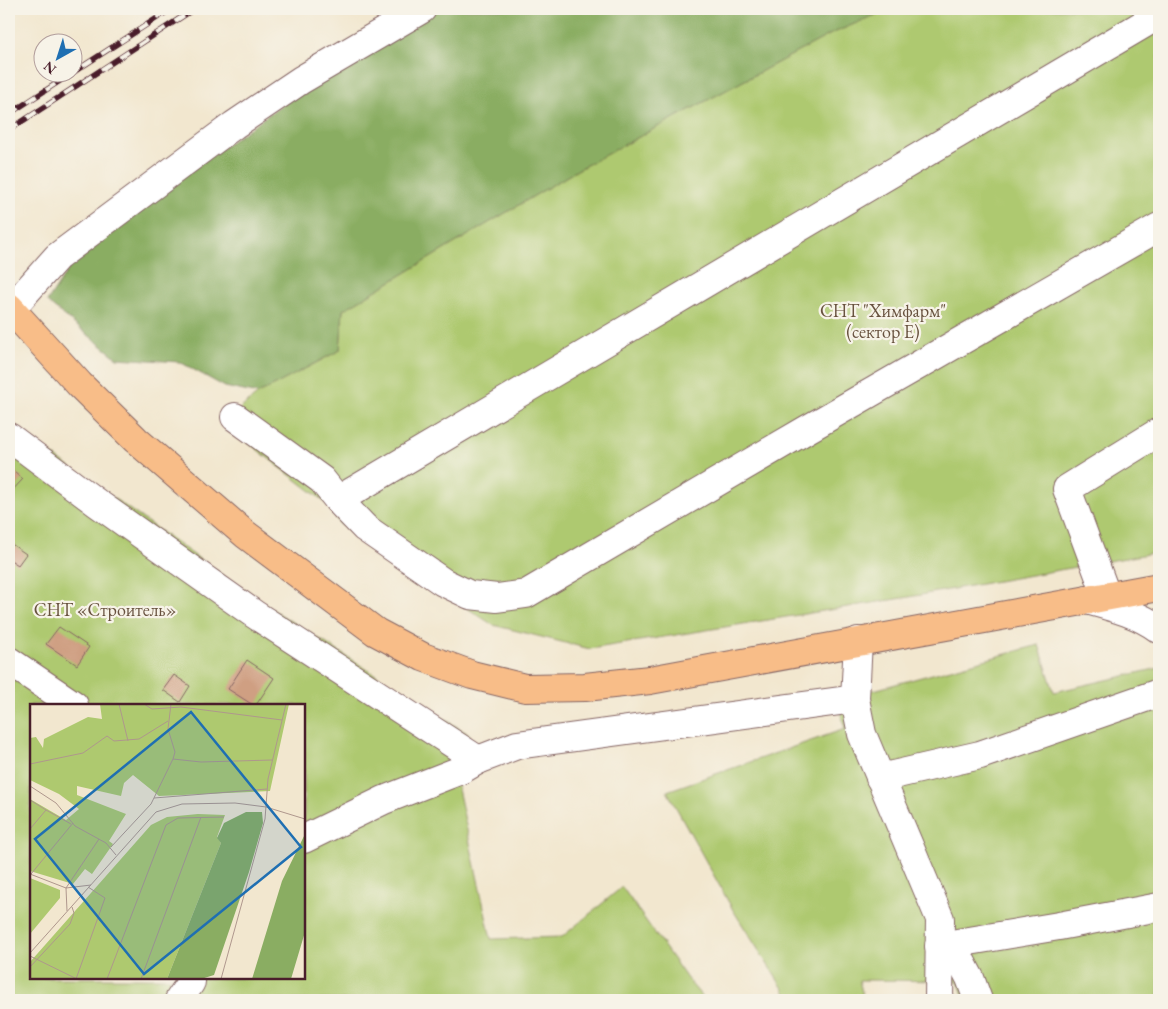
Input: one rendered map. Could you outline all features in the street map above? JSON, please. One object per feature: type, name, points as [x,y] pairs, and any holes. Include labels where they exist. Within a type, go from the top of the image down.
[{"type":"main road","points":[[9,309],[80,385],[129,433],[245,534],[376,632],[423,657],[472,675],[525,688],[585,687],[650,680],[1159,587]]},
{"type":"street","points":[[9,309],[57,257],[234,125],[301,80],[422,9]]},
{"type":"street","points":[[338,500],[1159,15]]},
{"type":"street","points":[[235,417],[322,480],[365,528],[450,585],[470,595],[497,598],[526,594],[1159,227]]},
{"type":"street","points":[[1159,432],[1067,488],[1096,598],[1151,623],[1159,629]]},
{"type":"street","points":[[9,437],[97,503],[254,614],[478,760]]},
{"type":"street","points":[[858,641],[855,699],[862,734],[940,919],[946,945],[939,1000]]},
{"type":"street","points":[[9,661],[73,704]]},
{"type":"street","points":[[880,778],[980,755],[1159,693]]},
{"type":"street","points":[[305,839],[384,800],[461,770],[478,760],[517,745],[855,699]]},
{"type":"street","points":[[946,945],[1159,907]]},
{"type":"street","points":[[946,945],[970,978],[978,1000]]},
{"type":"street","points":[[179,1000],[191,979]]},
{"type":"green space","points":[[433,9],[889,9],[831,34],[579,169],[343,310],[340,350],[258,394],[225,387],[180,362],[117,358],[47,302],[80,251],[323,75]]},
{"type":"green space","name":"СНТ \"Химфарм\" (сектор Е)","points":[[889,9],[1159,9],[1159,552],[909,597],[590,649],[493,625],[340,524],[326,503],[223,423],[258,394],[340,350],[343,310],[579,169],[831,34]]},
{"type":"green space","name":"СНТ «Строитель»","points":[[9,424],[253,597],[470,735],[449,748],[491,939],[562,937],[622,887],[688,980],[705,1000],[9,1000]]},
{"type":"green space","points":[[1039,645],[1054,692],[1159,668],[1159,1000],[965,1000],[958,981],[859,980],[864,1000],[789,1000],[733,910],[667,791],[845,729],[837,700]]},
{"type":"building","points":[[13,470],[23,479],[9,494],[9,474]]},
{"type":"building","points":[[10,543],[26,554],[18,565],[9,559]]},
{"type":"building","points":[[59,627],[89,647],[77,665],[46,644]]},
{"type":"building","points":[[247,660],[274,678],[257,704],[251,704],[228,689]]},
{"type":"building","points":[[174,675],[190,686],[180,702],[163,690]]},
{"type":"railway","points":[[9,114],[171,9]]},
{"type":"railway","points":[[9,130],[194,9]]}]
